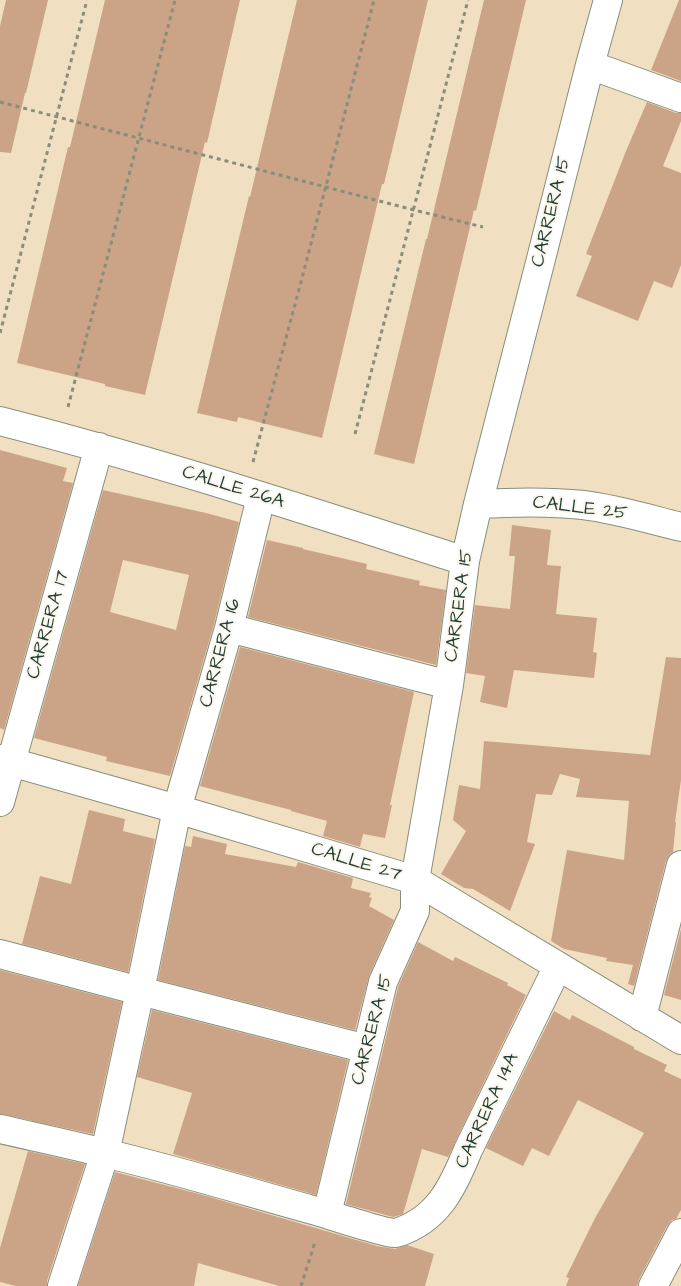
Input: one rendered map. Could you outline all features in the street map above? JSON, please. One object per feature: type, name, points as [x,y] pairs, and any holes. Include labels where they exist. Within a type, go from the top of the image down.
[{"type":"street","name":"CARRERA 15","points":[[327,1214],[383,982],[415,911],[415,880],[448,685],[465,561],[608,0]]},
{"type":"street","points":[[590,65],[681,98]]},
{"type":"street","name":"CALLE 26A","points":[[0,421],[99,447],[465,561]]},
{"type":"street","name":"CARRERA 17","points":[[0,802],[5,760],[99,447]]},
{"type":"street","name":"CARRERA 16","points":[[62,1286],[104,1153],[140,991],[177,809],[229,628],[253,494]]},
{"type":"street","name":"CALLE 25","points":[[478,504],[543,502],[584,505],[681,527]]},
{"type":"street","points":[[229,628],[448,685]]},
{"type":"street","name":"CALLE 27","points":[[5,760],[415,880],[681,1040]]},
{"type":"street","points":[[642,1017],[681,865]]},
{"type":"street","points":[[0,954],[367,1049]]},
{"type":"street","name":"CARRERA 14A","points":[[327,1214],[394,1234],[428,1217],[456,1181],[468,1150],[558,966]]},
{"type":"street","points":[[0,1129],[104,1153],[327,1214]]},
{"type":"street","points":[[653,1286],[681,1233]]},
{"type":"path","points":[[0,333],[87,0]]},
{"type":"path","points":[[60,436],[175,0]]},
{"type":"path","points":[[253,494],[269,403],[374,0]]},
{"type":"path","points":[[355,434],[468,0]]},
{"type":"path","points":[[0,102],[326,188],[483,227]]},
{"type":"path","points":[[301,1286],[312,1249],[327,1214]]},
{"type":"building","points":[[6,0],[48,0],[11,153],[0,152],[0,26]]},
{"type":"building","points":[[105,0],[240,0],[145,395],[17,363]]},
{"type":"building","points":[[297,0],[428,0],[322,438],[238,417],[237,422],[197,413]]},
{"type":"building","points":[[484,0],[526,0],[414,464],[374,454]]},
{"type":"building","points":[[679,0],[681,0],[681,81],[651,70]]},
{"type":"building","points":[[647,102],[676,113],[681,113],[681,121],[663,166],[681,173],[681,265],[672,288],[654,281],[638,321],[576,296],[592,256],[586,254]]},
{"type":"building","points":[[0,450],[67,468],[63,481],[73,483],[4,730],[0,728]]},
{"type":"building","points":[[103,490],[239,522],[214,624],[170,776],[106,761],[107,757],[34,738]],"holes":[[[123,560],[189,575],[176,630],[110,612]]]},
{"type":"building","points":[[512,525],[551,530],[547,565],[561,566],[556,614],[597,618],[593,652],[597,653],[594,678],[514,670],[507,708],[480,702],[485,676],[466,673],[475,605],[510,609],[515,556],[509,556]]},
{"type":"building","points":[[267,540],[367,564],[366,569],[420,581],[419,585],[446,590],[436,665],[248,617]]},
{"type":"building","points":[[240,647],[414,692],[390,805],[392,805],[385,838],[363,834],[360,847],[323,836],[327,821],[200,786]]},
{"type":"building","points":[[666,657],[681,658],[681,780],[673,852],[666,861],[634,986],[628,984],[633,965],[606,961],[607,958],[564,949],[551,941],[567,850],[624,860],[629,801],[576,797],[580,779],[560,774],[552,795],[536,794],[527,842],[535,844],[510,911],[473,889],[464,888],[441,874],[466,831],[453,820],[459,785],[480,789],[484,741],[650,755]]},
{"type":"building","points":[[89,810],[125,819],[123,831],[155,839],[128,972],[22,944],[40,876],[71,884]]},
{"type":"building","points":[[193,836],[227,844],[225,854],[296,867],[298,862],[353,878],[351,888],[371,893],[369,897],[372,898],[369,906],[394,920],[369,976],[355,1030],[158,980],[185,846],[191,847]]},
{"type":"building","points":[[681,929],[681,1000],[664,995]]},
{"type":"building","points":[[418,942],[453,961],[455,957],[508,983],[507,985],[526,995],[448,1157],[422,1149],[403,1214],[393,1217],[346,1204],[398,987]]},
{"type":"building","points":[[0,970],[122,1002],[93,1134],[0,1114]]},
{"type":"building","points":[[152,1010],[348,1060],[316,1195],[173,1154],[192,1093],[137,1077]]},
{"type":"building","points":[[554,1011],[570,1020],[572,1015],[634,1047],[634,1049],[667,1065],[664,1071],[681,1079],[681,1210],[676,1219],[672,1220],[667,1226],[637,1286],[566,1286],[569,1278],[566,1277],[595,1218],[644,1133],[578,1100],[549,1156],[532,1148],[523,1166],[486,1148]]},
{"type":"building","points":[[28,1151],[85,1164],[47,1286],[16,1286],[0,1282],[0,1248]]},
{"type":"building","points":[[115,1172],[203,1195],[377,1246],[395,1249],[407,1245],[434,1254],[425,1286],[279,1286],[198,1263],[194,1286],[78,1286]]}]
